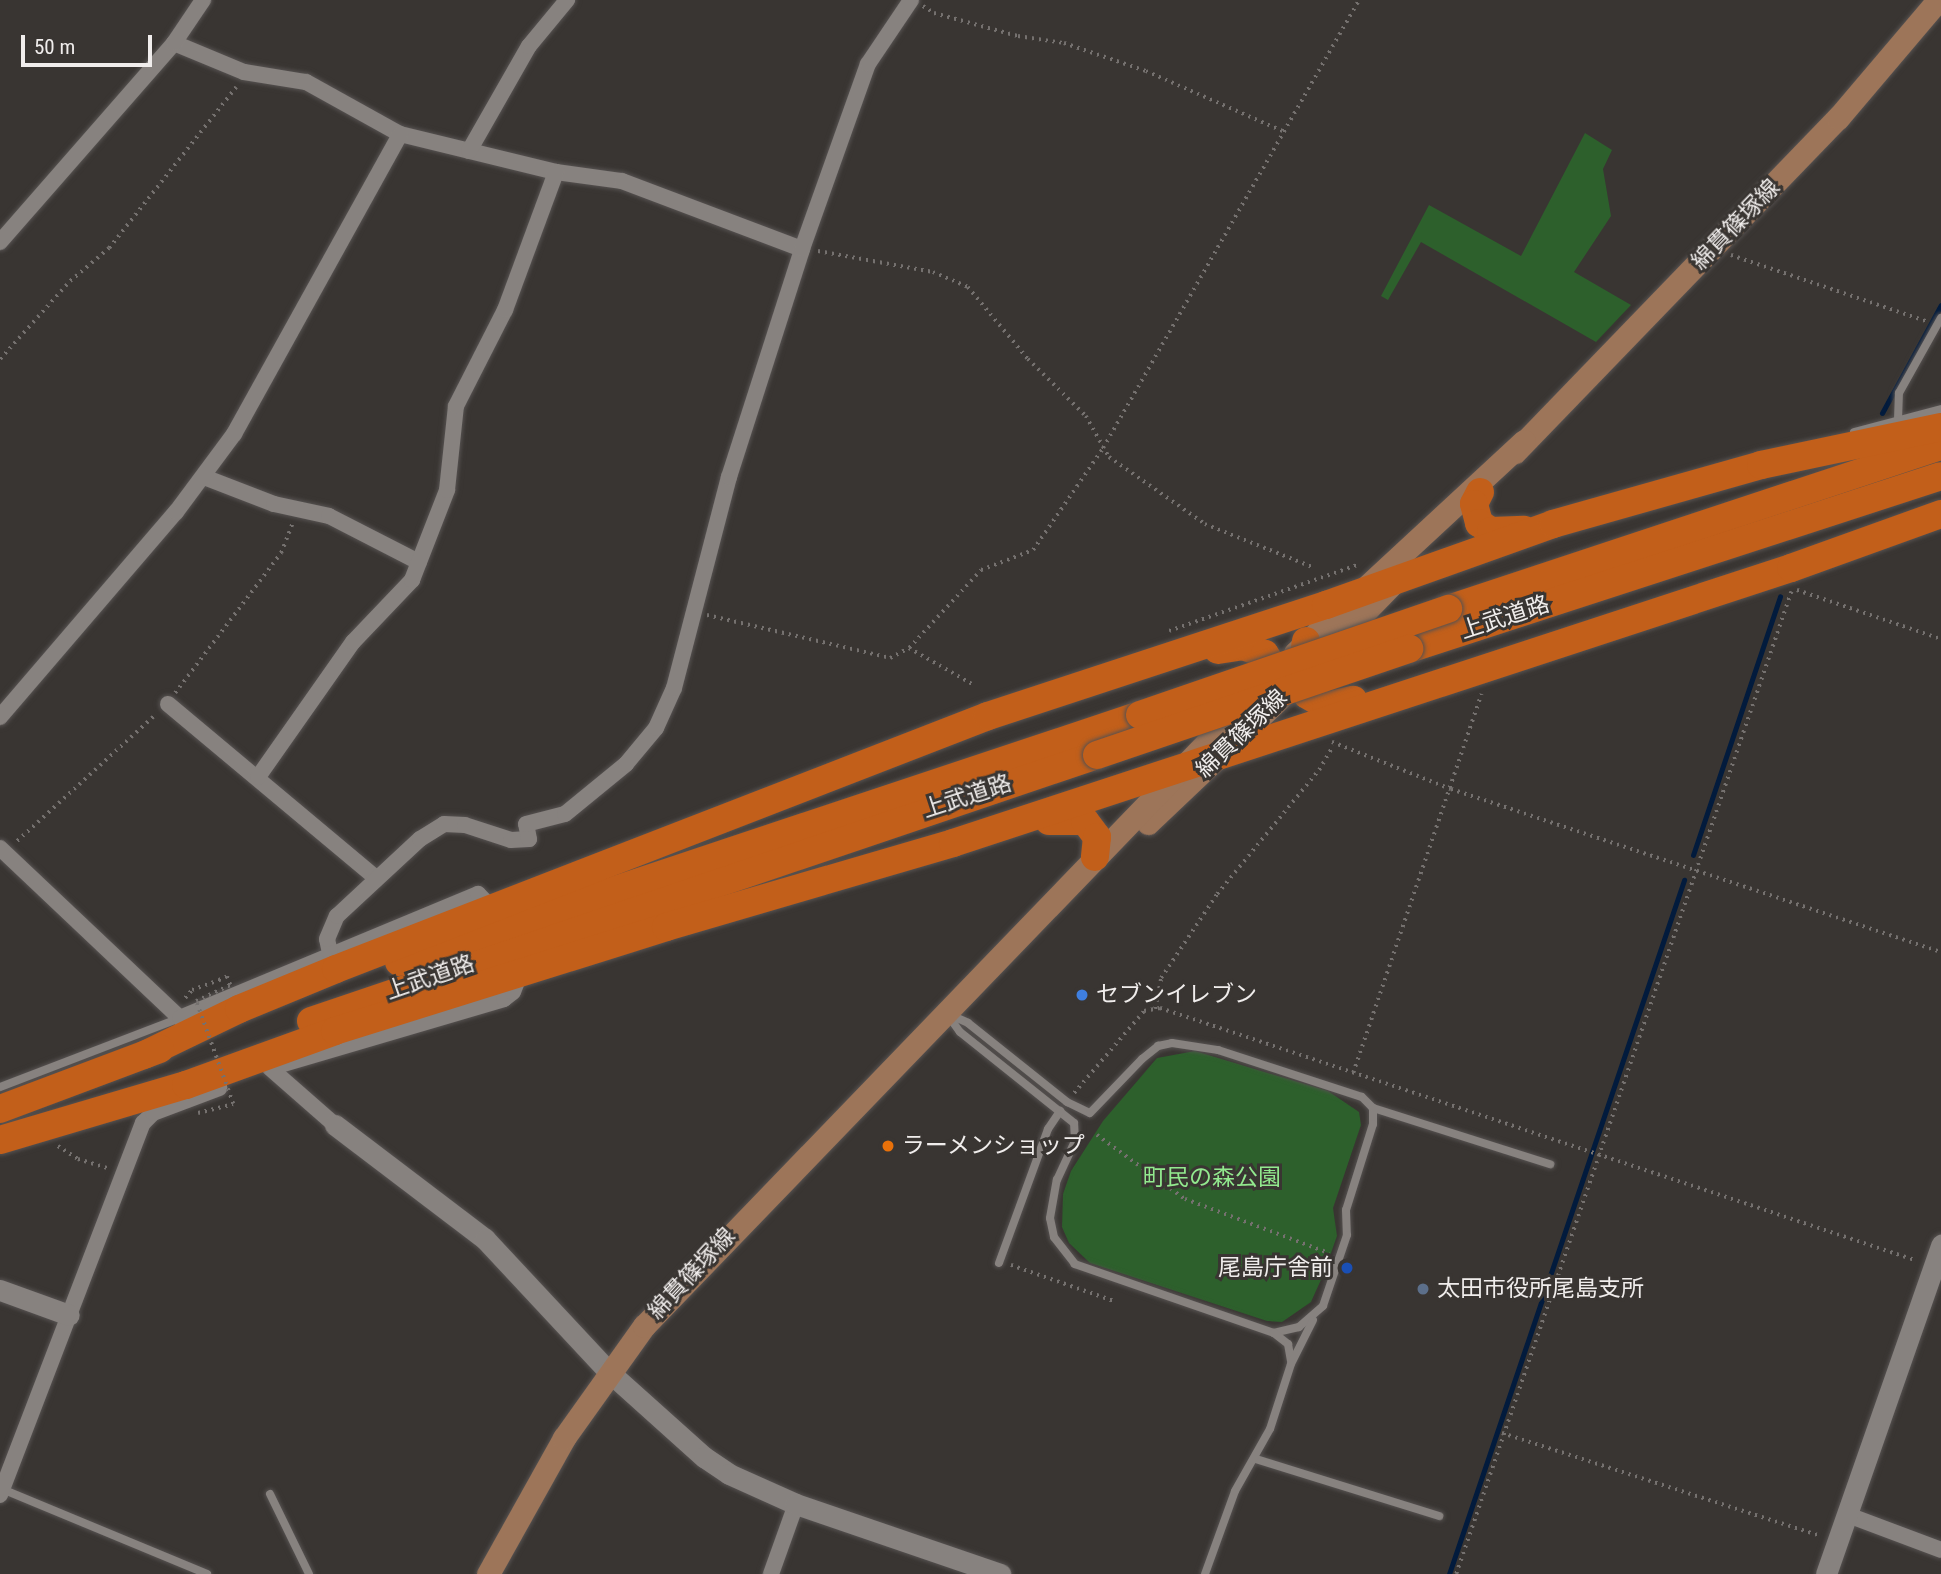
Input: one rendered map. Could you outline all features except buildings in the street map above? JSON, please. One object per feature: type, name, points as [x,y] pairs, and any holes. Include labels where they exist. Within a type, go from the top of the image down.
[{"type":"highway","points":[[144,1055],[239,1009],[891,751],[1113,674],[1353,596],[1553,524],[1761,465],[1941,427]]},
{"type":"highway","name":"上武道路","points":[[0,1109],[31,1086],[144,1055],[344,980],[1941,446]]},
{"type":"highway","name":"上武道路","points":[[0,1139],[356,1003],[1409,649],[1941,476]]},
{"type":"highway","points":[[1479,492],[1474,511],[1479,523],[1491,531],[1553,524]]},
{"type":"highway","points":[[0,1139],[186,1085],[334,1031],[953,843],[1414,691],[1792,574],[1941,514]]},
{"type":"highway","points":[[1269,709],[1306,641]]},
{"type":"highway","points":[[1113,674],[1243,646],[1265,654],[1310,699],[1325,706],[1414,691]]},
{"type":"highway","points":[[953,843],[1076,818],[1094,829],[1095,857]]},
{"type":"main road","name":"綿貫篠塚線","points":[[488,1574],[564,1438],[608,1371],[688,1276],[946,1013],[969,984],[1181,767],[1397,580],[1524,441],[1838,118],[1938,0]]},
{"type":"main road","name":"綿貫篠塚線","points":[[1306,641],[1524,441]]},
{"type":"main road","name":"綿貫篠塚線","points":[[946,1013],[978,993],[1269,709]]},
{"type":"street","points":[[0,242],[174,43],[203,0]]},
{"type":"street","points":[[469,151],[529,47],[568,0]]},
{"type":"street","points":[[330,953],[329,926],[376,878],[444,824],[465,825],[511,840],[529,839],[526,824],[565,814],[601,787],[656,728],[674,688],[729,477],[802,249],[868,64],[913,0]]},
{"type":"street","points":[[174,43],[244,72],[306,82],[400,134],[556,172],[622,181],[802,249]]},
{"type":"street","points":[[0,717],[204,477],[258,394],[400,134]]},
{"type":"street","points":[[258,777],[354,642],[404,591],[419,562],[447,490],[456,406],[474,362],[505,310],[556,172]]},
{"type":"street","points":[[204,477],[274,504],[329,516],[419,562]]},
{"type":"street","points":[[168,704],[376,878]]},
{"type":"street","points":[[0,848],[180,1018],[330,953],[478,894],[492,908]]},
{"type":"street","points":[[1,1492],[143,1123],[153,1113],[270,1068],[504,999],[513,992],[520,975]]},
{"type":"street","points":[[270,1068],[335,1125],[485,1239],[608,1371],[704,1457],[729,1474],[796,1504],[1000,1574]]},
{"type":"street","points":[[1826,1574],[1937,1267],[1941,1245]]},
{"type":"street","points":[[0,1290],[69,1315]]},
{"type":"street","points":[[771,1574],[796,1504]]},
{"type":"street","points":[[1848,1515],[1941,1550]]},
{"type":"lane","points":[[1898,420],[1899,393],[1939,322]]},
{"type":"lane","points":[[1846,434],[1941,409]]},
{"type":"lane","points":[[1688,475],[1806,444]]},
{"type":"lane","points":[[946,1013],[968,1023],[1067,1102],[1090,1113],[1099,1109],[1142,1059],[1158,1046],[1180,1043],[1219,1050],[1343,1090],[1362,1097],[1373,1108],[1550,1164]]},
{"type":"lane","points":[[946,1013],[960,1032],[1074,1123],[1076,1131],[1051,1200],[1054,1237],[1065,1255],[1092,1273],[1273,1333],[1288,1344],[1291,1364]]},
{"type":"lane","points":[[0,1087],[31,1086],[180,1018]]},
{"type":"lane","points":[[1205,1574],[1235,1491],[1255,1458],[1291,1364],[1323,1306],[1347,1235],[1346,1210],[1373,1124],[1373,1108]]},
{"type":"lane","points":[[999,1263],[1048,1129],[1060,1111]]},
{"type":"lane","points":[[1273,1333],[1300,1327],[1323,1306]]},
{"type":"lane","points":[[1255,1458],[1439,1516]]},
{"type":"lane","points":[[1,1492],[207,1574]]},
{"type":"lane","points":[[270,1494],[309,1574]]},
{"type":"path","points":[[913,0],[934,13],[1018,36],[1064,43],[1146,71],[1283,131]]},
{"type":"path","points":[[695,612],[890,658],[909,648],[981,570],[1033,550],[1103,448],[1359,0]]},
{"type":"path","points":[[0,359],[70,281],[109,248],[244,72]]},
{"type":"path","points":[[1717,244],[1732,256],[1939,322]]},
{"type":"path","points":[[802,249],[933,272],[968,287],[1028,359],[1086,416],[1103,448],[1205,524],[1315,568]]},
{"type":"path","points":[[1456,1574],[1602,1155],[1789,594],[1794,589],[1941,639]]},
{"type":"path","points":[[909,648],[972,684]]},
{"type":"path","points":[[1353,1073],[1482,691],[1480,670]]},
{"type":"path","points":[[1155,1009],[1161,978],[1217,894],[1319,770],[1333,746],[1328,731],[1335,717]]},
{"type":"path","points":[[1333,746],[1451,789],[1941,952]]},
{"type":"path","points":[[183,1000],[192,990],[227,977],[230,985],[196,1000],[233,1104],[198,1113]]},
{"type":"path","points":[[1067,1102],[1144,1011],[1155,1009],[1937,1267]]},
{"type":"path","points":[[1097,1135],[1185,1199],[1331,1254]]},
{"type":"path","points":[[56,1145],[78,1159],[124,1172]]},
{"type":"path","points":[[999,1263],[1114,1301]]},
{"type":"path","points":[[1503,1433],[1838,1542]]},
{"type":"green space","points":[[1585,133],[1612,150],[1603,169],[1611,216],[1574,272],[1631,305],[1596,342],[1421,242],[1388,300],[1381,296],[1429,205],[1521,256]]},
{"type":"green space","name":"町民の森公園","points":[[1195,1051],[1328,1091],[1359,1112],[1361,1125],[1333,1208],[1337,1236],[1324,1273],[1311,1302],[1282,1322],[1267,1321],[1090,1263],[1069,1243],[1062,1227],[1063,1194],[1071,1171],[1103,1121],[1157,1058]]},
{"type":"waterway","points":[[1882,413],[1941,305]]},
{"type":"waterway","points":[[1693,855],[1780,596]]},
{"type":"waterway","points":[[1449,1574],[1684,880]]},
{"type":"place","name":"セブンイレブン","points":[[1082,995]]},
{"type":"place","name":"ラーメンショップ","points":[[888,1146]]},
{"type":"place","name":"尾島庁舎前","points":[[1347,1268]]},
{"type":"place","name":"太田市役所尾島支所","points":[[1423,1289]]}]
